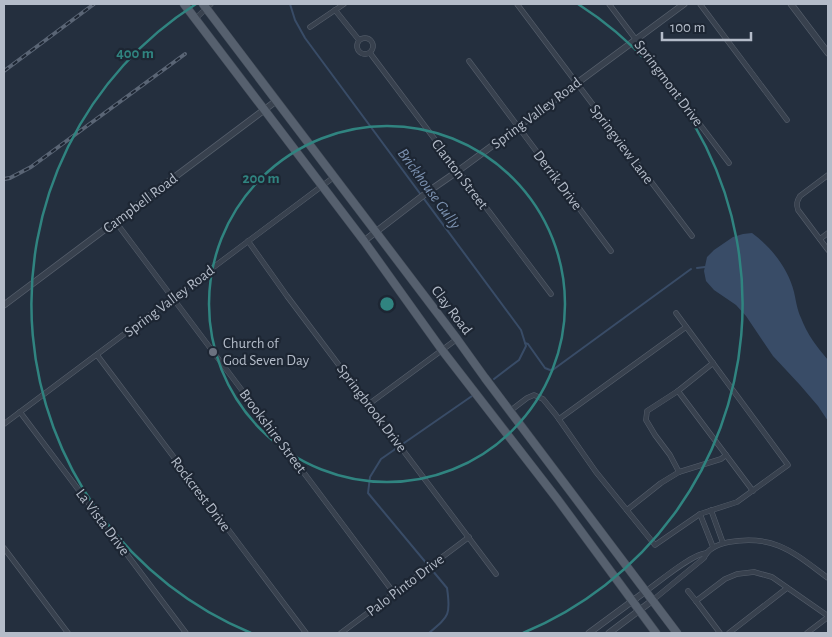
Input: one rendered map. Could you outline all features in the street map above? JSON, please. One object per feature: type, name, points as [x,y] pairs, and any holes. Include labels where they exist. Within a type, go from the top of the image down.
[{"type":"main road","name":"Clay Road","points":[[184,4],[364,241],[442,350],[558,500],[656,633]]},
{"type":"main road","name":"Clay Road","points":[[207,5],[231,41],[677,633]]},
{"type":"main road","points":[[216,47],[231,41]]},
{"type":"main road","points":[[558,500],[570,493]]},
{"type":"street","points":[[310,27],[344,4]]},
{"type":"street","name":"Springview Lane","points":[[517,4],[692,236]]},
{"type":"street","name":"Springmont Drive","points":[[609,4],[729,163]]},
{"type":"street","name":"Spring Valley Road","points":[[364,241],[418,198],[458,171],[684,4]]},
{"type":"street","points":[[700,4],[788,120]]},
{"type":"street","points":[[792,4],[828,52]]},
{"type":"street","points":[[195,19],[207,5]]},
{"type":"street","name":"Clanton Street","points":[[335,10],[359,40]]},
{"type":"street","name":"Clanton Street","points":[[366,38],[371,41],[373,48],[370,53],[363,55],[358,52],[356,46],[359,40],[366,38]]},
{"type":"street","name":"Clanton Street","points":[[370,53],[551,294]]},
{"type":"street","name":"Derrik Drive","points":[[469,61],[612,251]]},
{"type":"street","name":"Campbell Road","points":[[4,305],[276,101]]},
{"type":"street","points":[[828,176],[800,196],[797,205],[798,210],[828,250]]},
{"type":"street","name":"Spring Valley Road","points":[[4,424],[334,177]]},
{"type":"street","name":"Brookshire Street","points":[[115,221],[394,593]]},
{"type":"street","points":[[820,239],[828,233]]},
{"type":"street","name":"Springbrook Drive","points":[[248,242],[496,574]]},
{"type":"street","points":[[510,411],[534,395],[542,399],[559,418],[596,472],[655,545],[700,514],[737,502],[788,465],[676,313]]},
{"type":"street","points":[[559,418],[686,326]]},
{"type":"street","points":[[369,404],[457,339]]},
{"type":"street","name":"Rockcrest Drive","points":[[97,355],[306,633]]},
{"type":"street","points":[[679,472],[670,455],[646,420],[647,411],[678,391],[713,363]]},
{"type":"street","points":[[678,391],[753,491]]},
{"type":"street","name":"La Vista Drive","points":[[20,412],[186,633]]},
{"type":"street","points":[[627,510],[661,483],[679,472],[721,459],[726,455]]},
{"type":"street","points":[[711,510],[722,543]]},
{"type":"street","points":[[700,514],[714,547]]},
{"type":"street","name":"Palo Pinto Drive","points":[[341,633],[469,537]]},
{"type":"street","points":[[609,633],[704,558],[706,553],[722,543],[741,540],[761,540],[773,543],[795,554],[828,578]]},
{"type":"street","points":[[4,548],[68,633]]},
{"type":"street","points":[[589,633],[692,558],[700,553],[706,553]]},
{"type":"street","points":[[696,601],[725,579],[737,574],[754,572],[772,577],[828,617],[807,633]]},
{"type":"street","points":[[729,633],[788,588]]},
{"type":"street","points":[[688,592],[720,633]]},
{"type":"water","points":[[752,233],[772,251],[783,266],[791,283],[803,324],[828,360],[828,421],[818,406],[773,356],[746,316],[736,305],[714,290],[706,281],[704,271],[707,257],[733,237]]},
{"type":"waterway","name":"Brickhouse Gully","points":[[290,4],[295,20],[305,38],[521,330],[526,346],[519,360],[494,379]]},
{"type":"waterway","points":[[697,268],[705,267]]},
{"type":"waterway","points":[[525,343],[528,344],[545,368],[554,369],[691,269]]},
{"type":"waterway","name":"Brickhouse Gully","points":[[429,633],[441,623],[447,614],[449,604],[447,588],[368,493],[370,477],[381,459],[472,396]]},
{"type":"railway","points":[[4,71],[94,4]]},
{"type":"railway","points":[[4,179],[10,178],[31,167],[185,54]]},
{"type":"place","name":"Church of God Seven Day","points":[[213,352]]}]
